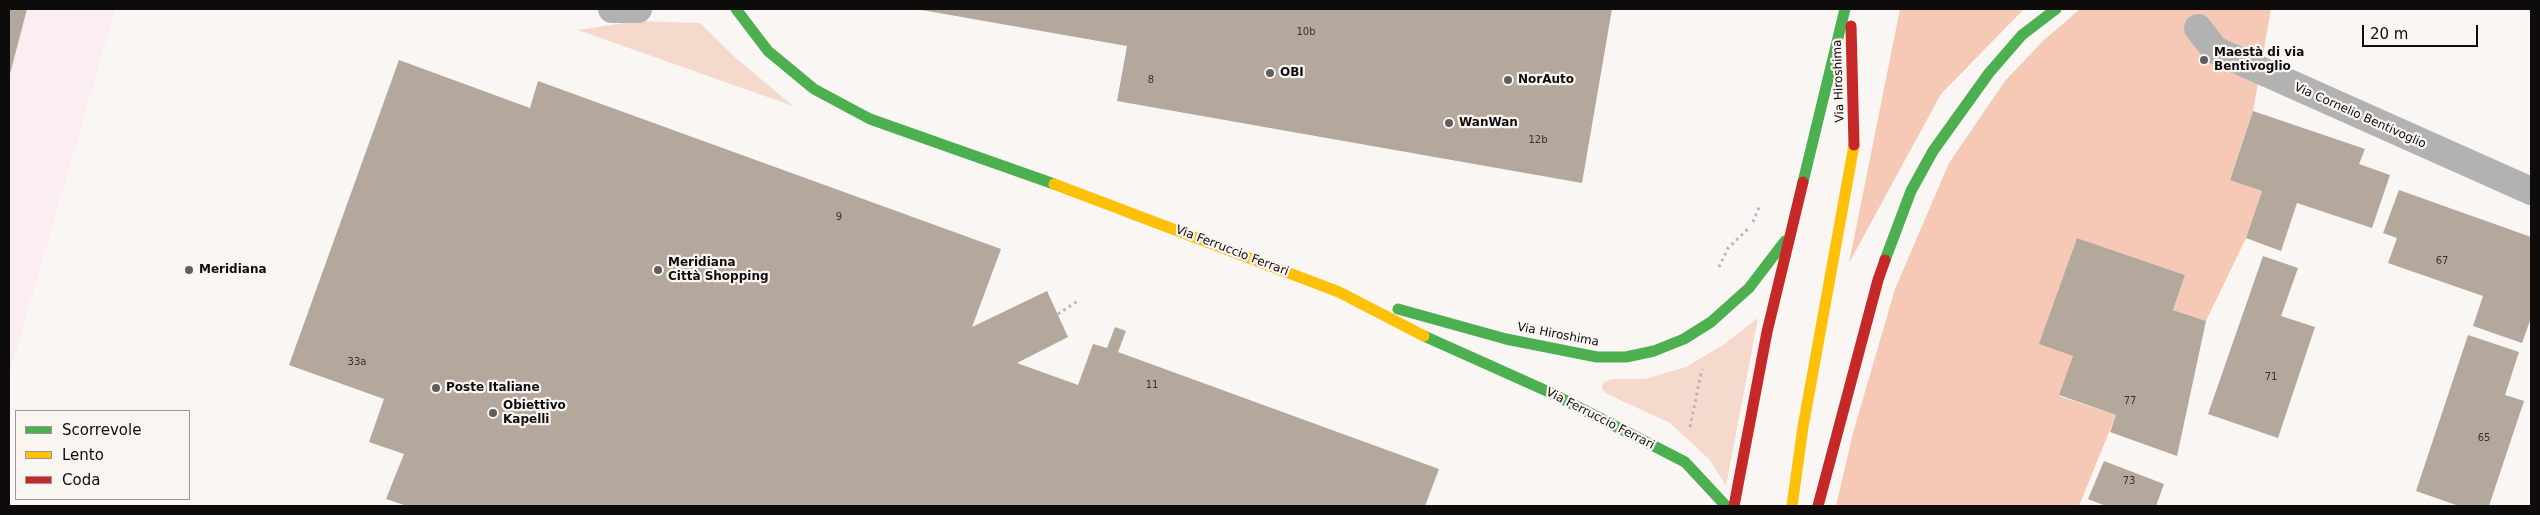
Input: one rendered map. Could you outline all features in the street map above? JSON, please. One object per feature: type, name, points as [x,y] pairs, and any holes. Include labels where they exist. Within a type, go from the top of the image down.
[{"type":"main road","name":"Via Ferruccio Ferrari","points":[[736,9],[768,51],[790,71],[814,89],[870,119],[1055,184],[1339,292],[1441,344],[1549,392],[1685,462],[1726,506]]},
{"type":"main road","name":"Via Hiroshima","points":[[1734,506],[1767,332],[1845,9]]},
{"type":"main road","name":"Via Hiroshima","points":[[1792,506],[1803,427],[1854,146],[1850,9]]},
{"type":"main road","points":[[1818,506],[1878,280],[1911,191],[1933,151],[1989,73],[2022,36],[2056,9]]},
{"type":"main road","name":"Via Hiroshima","points":[[1339,292],[1506,340],[1597,358],[1626,357],[1662,348],[1684,339],[1711,322],[1749,288],[1791,234]]},
{"type":"street","points":[[612,9],[638,9]]},
{"type":"street","name":"Via Cornelio Bentivoglio","points":[[2198,28],[2215,50],[2531,191]]},
{"type":"path","points":[[1058,314],[1079,300]]},
{"type":"shaded area","points":[[9,9],[115,9],[9,376]]},
{"type":"shaded area","points":[[1900,9],[2024,9],[1941,94],[1849,263]]},
{"type":"shaded area","points":[[2080,9],[2271,9],[2253,111],[2230,179],[2262,191],[2246,238],[2206,321],[2173,310],[2185,275],[2077,238],[2040,344],[2073,356],[2059,396],[2116,415],[2079,506],[1836,506],[1853,433],[1895,289],[1949,163],[2005,81],[2043,41]]},
{"type":"shaded area","points":[[637,21],[700,23],[737,59],[793,106],[578,30]]},
{"type":"shaded area","points":[[1758,318],[1726,486],[1709,459],[1670,423],[1605,393],[1602,388],[1603,383],[1611,379],[1645,379],[1686,367],[1723,345]]},
{"type":"building","points":[[9,9],[27,9],[9,78]]},
{"type":"building","points":[[916,9],[1612,9],[1582,183],[1117,101],[1127,46]]},
{"type":"building","name":"Meridiana Città Shopping","points":[[399,60],[530,108],[538,81],[1001,249],[972,327],[1047,291],[1068,337],[1017,363],[1078,385],[1093,344],[1107,348],[1115,327],[1126,331],[1118,352],[1439,469],[1425,506],[407,506],[386,499],[404,454],[369,442],[384,399],[289,365]]},
{"type":"building","points":[[2253,111],[2365,149],[2359,164],[2390,175],[2372,228],[2297,203],[2281,251],[2246,238],[2262,191],[2230,180]]},
{"type":"building","points":[[2399,190],[2531,237],[2531,318],[2522,343],[2473,326],[2483,296],[2388,263],[2397,238],[2383,233]]},
{"type":"building","points":[[2077,238],[2185,275],[2173,310],[2206,321],[2177,456],[2110,432],[2116,415],[2059,395],[2073,356],[2039,344]]},
{"type":"building","points":[[2263,256],[2298,268],[2281,316],[2315,327],[2278,438],[2208,414]]},
{"type":"building","points":[[2468,335],[2519,352],[2505,395],[2524,401],[2489,506],[2459,506],[2416,491]]},
{"type":"building","points":[[2104,461],[2164,484],[2156,506],[2106,506],[2088,499]]},
{"type":"traffic: fast","points":[[736,9],[768,51],[814,89],[870,119],[1054,184]]},
{"type":"traffic: fast","points":[[1803,182],[1845,9]]},
{"type":"traffic: fast","points":[[1885,260],[1911,191],[1933,151],[1989,73],[2022,35],[2056,9]]},
{"type":"traffic: fast","points":[[1398,309],[1506,339],[1597,357],[1626,357],[1654,351],[1684,339],[1711,322],[1749,288],[1785,241]]},
{"type":"traffic: fast","points":[[1424,336],[1549,392],[1685,462],[1726,506]]},
{"type":"traffic: slow","points":[[1792,506],[1803,427],[1854,145]]},
{"type":"traffic: slow","points":[[1054,184],[1339,292],[1424,336]]},
{"type":"traffic: jam","points":[[1851,26],[1854,145]]},
{"type":"traffic: jam","points":[[1734,506],[1767,332],[1803,182]]},
{"type":"traffic: jam","points":[[1818,506],[1885,260]]},
{"type":"place","name":"Maestà di via Bentivoglio","points":[[2204,60]]},
{"type":"place","name":"OBI","points":[[1270,73]]},
{"type":"place","name":"NorAuto","points":[[1508,80]]},
{"type":"place","name":"WanWan","points":[[1449,123]]},
{"type":"place","name":"Meridiana","points":[[189,270]]},
{"type":"place","name":"Meridiana Città Shopping","points":[[658,270]]},
{"type":"place","name":"Poste Italiane","points":[[436,388]]},
{"type":"place","name":"Obiettivo Kapelli","points":[[493,413]]}]
